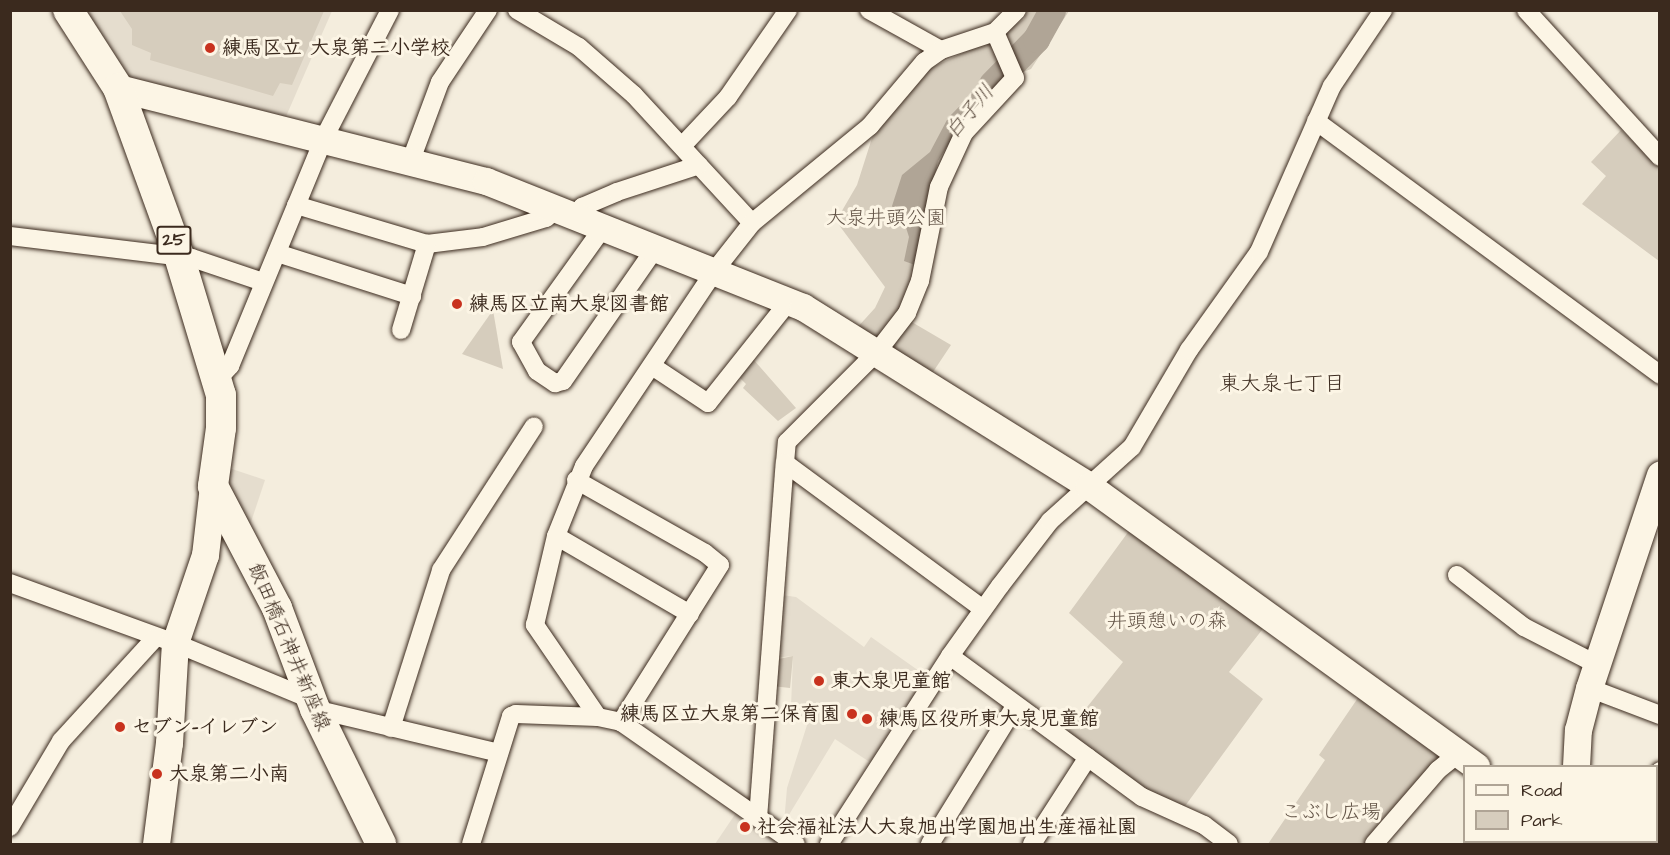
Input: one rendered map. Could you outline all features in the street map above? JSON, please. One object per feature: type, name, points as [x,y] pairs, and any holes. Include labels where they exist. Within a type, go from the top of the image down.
[{"type":"main road","name":"25","points":[[69,10],[118,88],[180,256],[222,409],[213,486]]},
{"type":"main road","name":"飯田橋石神井新座線","points":[[213,486],[277,608],[312,704],[381,844]]},
{"type":"street","points":[[216,381],[230,366],[324,138],[390,10]]},
{"type":"street","points":[[411,160],[440,82],[488,10]]},
{"type":"street","points":[[517,10],[579,47],[634,95],[683,145],[752,223]]},
{"type":"street","points":[[683,145],[728,97],[788,10]]},
{"type":"street","points":[[869,10],[941,50]]},
{"type":"street","points":[[829,844],[982,609],[1050,521],[1132,447],[1204,328],[1253,263],[1284,202],[1316,121],[1348,57],[1383,10]]},
{"type":"street","points":[[1526,10],[1659,157]]},
{"type":"street","points":[[598,717],[535,625],[556,536],[576,480],[715,270],[752,223],[870,126],[918,67],[941,50],[995,32],[1016,11]]},
{"type":"street","points":[[758,818],[764,684],[787,442],[877,352],[907,313],[920,281],[939,187],[964,133],[1014,78],[995,32]]},
{"type":"street","points":[[118,88],[324,138],[486,181],[605,225],[789,301],[877,352],[1089,486],[1467,760]]},
{"type":"street","points":[[1316,121],[1659,375]]},
{"type":"street","points":[[296,205],[427,244],[483,237],[582,207],[617,192],[699,165]]},
{"type":"street","points":[[605,225],[521,342],[537,371],[555,383],[563,381],[657,246]]},
{"type":"street","points":[[10,236],[180,256],[263,282]]},
{"type":"street","points":[[401,330],[427,244]]},
{"type":"street","points":[[277,253],[412,296]]},
{"type":"street","points":[[652,366],[708,403],[789,301]]},
{"type":"street","points":[[392,728],[441,570],[534,426]]},
{"type":"street","points":[[785,463],[982,609]]},
{"type":"street","points":[[1576,765],[1578,730],[1593,676],[1659,475]]},
{"type":"street","points":[[576,480],[719,563],[719,569],[621,722]]},
{"type":"street","points":[[10,827],[61,741],[165,640],[204,555],[213,486]]},
{"type":"street","points":[[556,536],[690,614]]},
{"type":"street","points":[[1457,575],[1524,627],[1593,676],[1659,715]]},
{"type":"street","points":[[10,583],[165,640],[312,704],[392,728],[499,753]]},
{"type":"street","points":[[156,844],[169,744],[165,640]]},
{"type":"street","points":[[950,656],[1142,797],[1204,825],[1229,844]]},
{"type":"street","points":[[930,844],[1016,705]]},
{"type":"street","points":[[471,844],[485,810],[499,753],[513,714],[598,717],[621,722],[796,844]]},
{"type":"street","points":[[1032,844],[1088,757]]},
{"type":"street","points":[[1374,844],[1438,770],[1467,760]]},
{"type":"shaded area","name":"練馬区立 大泉第二小学校","points":[[81,11],[332,11],[284,121],[123,79]]},
{"type":"shaded area","points":[[229,468],[265,480],[250,525],[239,521],[224,473]]},
{"type":"shaded area","name":"練馬区立大泉第二保育園","points":[[782,595],[796,597],[864,647],[871,637],[929,678],[871,763],[835,739],[784,823],[787,788],[808,722],[791,707],[793,656],[775,658]]},
{"type":"shaded area","name":"社会福祉法人大泉旭出学園旭出生産福祉園","points":[[738,810],[789,844],[715,844]]},
{"type":"green space","name":"練馬区立 大泉第二小学校","points":[[120,11],[324,11],[292,85],[280,83],[273,96],[150,60],[151,53],[132,45],[132,29]]},
{"type":"green space","name":"大泉井頭公園","points":[[1027,11],[1069,11],[1031,69],[1008,78],[961,129],[920,263],[900,311],[876,344],[855,330],[875,308],[885,287],[836,221],[857,185],[872,138],[920,73],[999,36],[1024,19]]},
{"type":"green space","points":[[1621,130],[1659,166],[1659,261],[1582,204],[1606,176],[1591,162]]},
{"type":"green space","points":[[493,310],[503,369],[462,354]]},
{"type":"green space","points":[[910,321],[951,345],[931,375],[894,352],[893,347]]},
{"type":"green space","points":[[753,359],[796,408],[778,421],[743,388],[746,384],[740,378]]},
{"type":"green space","name":"井頭憩いの森","points":[[1134,524],[1269,621],[1229,672],[1263,699],[1180,813],[1064,736],[1123,662],[1069,613]]},
{"type":"green space","points":[[793,656],[790,688],[772,686],[774,660]]},
{"type":"green space","name":"こぶし広場","points":[[1364,689],[1451,752],[1368,844],[1268,844],[1325,760],[1319,755]]},
{"type":"water","points":[[1004,61],[1009,73],[967,115],[938,161],[915,265],[904,261],[909,237],[903,218],[897,216],[892,206],[902,175],[930,152],[948,118]]},
{"type":"waterway","name":"白子川","points":[[992,84],[1036,39],[1052,10]]},
{"type":"place","name":"練馬区立 大泉第二小学校","points":[[210,48]]},
{"type":"place","name":"練馬区立南大泉図書館","points":[[457,304]]},
{"type":"place","name":"東大泉児童館","points":[[819,681]]},
{"type":"place","name":"練馬区立大泉第二保育園","points":[[852,714]]},
{"type":"place","name":"練馬区役所東大泉児童館","points":[[867,719]]},
{"type":"place","name":"セブン-イレブン","points":[[120,727]]},
{"type":"place","name":"大泉第二小南","points":[[157,774]]},
{"type":"place","name":"社会福祉法人大泉旭出学園旭出生産福祉園","points":[[745,827]]},
{"type":"district","name":"東大泉七丁目","points":[[1282,384]]}]
